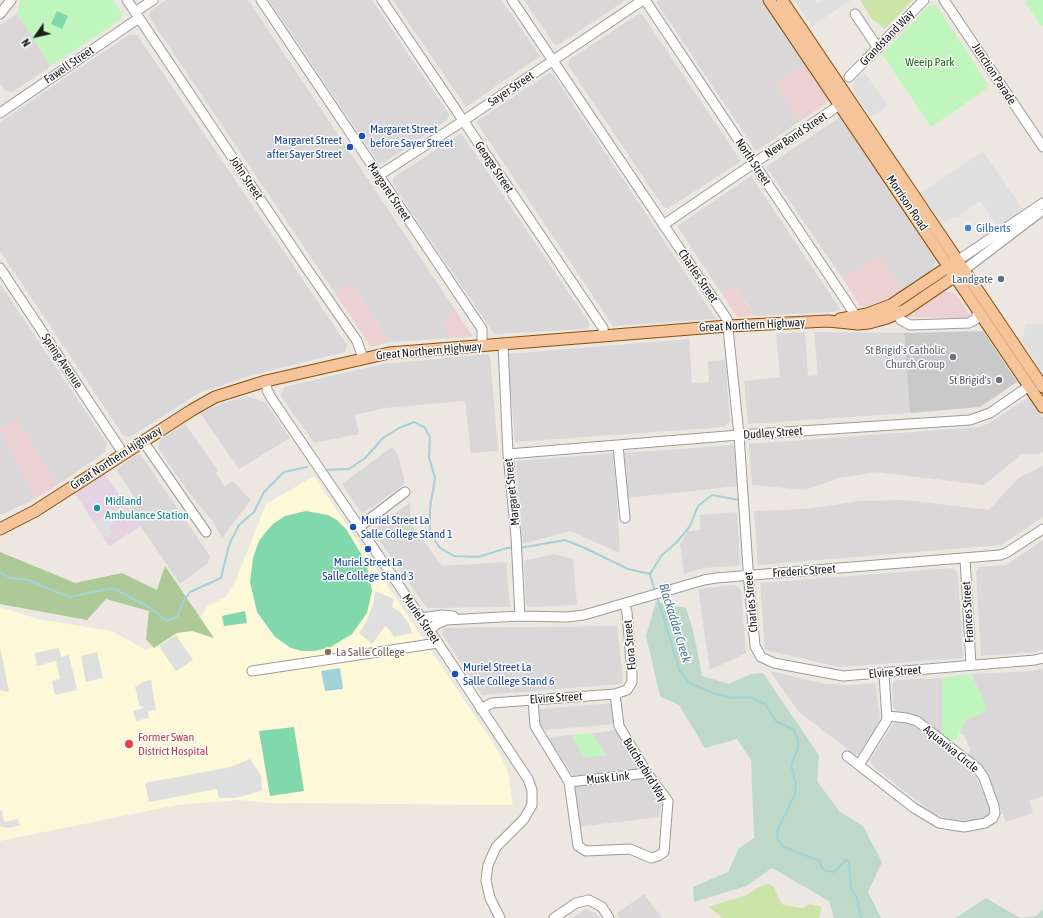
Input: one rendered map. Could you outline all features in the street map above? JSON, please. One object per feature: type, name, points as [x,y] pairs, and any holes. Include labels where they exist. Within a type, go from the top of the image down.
[{"type":"main road","name":"Morrison Road","points":[[769,0],[845,102]]},
{"type":"main road","name":"Morrison Road","points":[[782,0],[845,102],[956,268],[1043,387]]},
{"type":"main road","name":"Morrison Road","points":[[956,268],[978,310],[1043,407]]},
{"type":"main road","name":"Great Northern Highway","points":[[0,529],[35,511],[124,453],[215,397],[266,381],[389,353],[728,326],[857,320],[878,321],[956,268]]},
{"type":"street","points":[[0,14],[11,0]]},
{"type":"street","name":"John Street","points":[[127,0],[357,341],[363,358]]},
{"type":"street","name":"Fawell Street","points":[[3,111],[137,15],[153,0]]},
{"type":"street","name":"Margaret Street","points":[[261,0],[482,330],[482,346]]},
{"type":"street","name":"George Street","points":[[382,0],[603,328],[604,336]]},
{"type":"street","name":"Charles Street","points":[[512,0],[727,319],[739,435],[748,575],[755,646]]},
{"type":"street","name":"Sayer Street","points":[[378,176],[644,0]]},
{"type":"street","name":"North Street","points":[[644,0],[857,320]]},
{"type":"street","name":"Grandstand Way","points":[[849,77],[924,0]]},
{"type":"street","name":"Junction Parade","points":[[944,0],[1043,147]]},
{"type":"street","points":[[855,14],[878,48]]},
{"type":"street","points":[[0,101],[3,111]]},
{"type":"street","name":"New Bond Street","points":[[663,225],[845,102]]},
{"type":"street","points":[[956,268],[1043,202]]},
{"type":"street","points":[[956,268],[1043,210]]},
{"type":"street","name":"Spring Avenue","points":[[0,268],[124,453]]},
{"type":"street","points":[[893,310],[901,320],[910,325],[969,324],[976,319],[978,310]]},
{"type":"street","name":"Margaret Street","points":[[503,344],[508,454],[516,537],[520,616]]},
{"type":"street","name":"Muriel Street","points":[[266,381],[267,390],[272,399],[430,631],[528,779],[534,799],[524,819],[496,847],[488,865],[486,880],[490,898],[498,917]]},
{"type":"street","name":"Dudley Street","points":[[508,454],[739,435],[970,420],[990,413],[1029,386]]},
{"type":"street","points":[[143,441],[206,532]]},
{"type":"street","points":[[618,446],[625,518]]},
{"type":"street","points":[[359,527],[405,492]]},
{"type":"street","name":"Frederic Street","points":[[430,631],[435,625],[446,620],[520,616],[584,615],[640,600],[704,580],[748,575],[965,558],[1006,553],[1043,529]]},
{"type":"street","name":"Frances Street","points":[[965,558],[972,665]]},
{"type":"street","name":"Flora Street","points":[[624,604],[632,659],[630,686]]},
{"type":"street","name":"Frederic Street","points":[[421,618],[442,615],[466,618]]},
{"type":"street","points":[[252,671],[438,643]]},
{"type":"street","name":"Elvire Street","points":[[755,646],[761,657],[767,661],[781,665],[843,676],[884,674],[1043,658]]},
{"type":"street","points":[[859,765],[886,724],[888,716],[884,674]]},
{"type":"street","name":"Elvire Street","points":[[482,709],[492,703],[622,693],[630,686]]},
{"type":"street","name":"Butcherbird Way","points":[[569,782],[578,846],[586,851],[630,849],[651,858],[664,852],[668,801],[647,773],[619,726],[615,694]]},
{"type":"street","points":[[532,699],[535,726],[569,782]]},
{"type":"street","name":"Aquaviva Circle","points":[[847,756],[914,808],[939,823],[964,827],[985,823],[993,818],[995,813],[994,806],[984,778],[978,769],[916,721],[907,718],[888,716]]},
{"type":"street","name":"Musk Link","points":[[569,782],[647,773]]},
{"type":"street","points":[[554,918],[576,903],[589,900],[602,908],[609,918]]},
{"type":"shaded area","points":[[166,0],[248,0],[456,311],[441,321],[452,338],[390,342],[351,283],[335,293],[149,17],[150,11]]},
{"type":"shaded area","points":[[269,0],[372,0],[449,114],[447,120],[384,163],[378,162]]},
{"type":"shaded area","points":[[393,0],[502,0],[540,56],[466,107]]},
{"type":"shaded area","points":[[524,0],[626,0],[558,45],[554,44]]},
{"type":"shaded area","points":[[660,0],[762,0],[805,64],[775,84],[800,121],[756,151],[656,2]]},
{"type":"shaded area","points":[[794,0],[815,0],[818,3],[823,0],[851,0],[812,26]]},
{"type":"shaded area","points":[[17,14],[51,66],[13,92],[5,91],[0,84],[0,25]]},
{"type":"shaded area","points":[[638,14],[642,14],[741,161],[669,208],[664,208],[568,65],[569,60]]},
{"type":"shaded area","points":[[130,34],[137,35],[347,345],[345,352],[252,375],[199,393],[130,437],[123,435],[0,251],[0,122]]},
{"type":"shaded area","points":[[805,64],[830,101],[800,121],[775,84]]},
{"type":"shaded area","points":[[549,73],[553,74],[716,319],[613,326],[477,123],[477,121]]},
{"type":"shaded area","points":[[865,73],[888,106],[871,117],[853,91],[854,80]]},
{"type":"shaded area","points":[[840,117],[936,260],[933,270],[903,290],[879,255],[843,279],[766,167]]},
{"type":"shaded area","points":[[461,133],[590,324],[587,329],[494,334],[393,184],[393,178]]},
{"type":"shaded area","points":[[983,151],[1023,210],[998,227],[980,201],[956,218],[955,216],[942,224],[921,193]]},
{"type":"shaded area","points":[[751,176],[840,309],[835,312],[755,316],[735,286],[722,294],[677,226]]},
{"type":"shaded area","points":[[879,255],[903,290],[889,299],[867,307],[860,306],[843,279]]},
{"type":"shaded area","points":[[350,282],[390,342],[371,347],[335,293]]},
{"type":"shaded area","points":[[0,284],[107,443],[105,452],[57,485],[17,420],[0,429]]},
{"type":"shaded area","points":[[735,286],[755,316],[737,317],[722,294]]},
{"type":"shaded area","points":[[945,291],[955,293],[972,318],[907,317]]},
{"type":"shaded area","points":[[456,311],[473,337],[452,338],[441,321]]},
{"type":"shaded area","points":[[1025,324],[1043,324],[1043,373],[1020,338],[1024,335]]},
{"type":"shaded area","name":"St Brigid's Catholic Church Group","points":[[983,331],[1017,382],[980,407],[910,413],[904,333]]},
{"type":"shaded area","points":[[805,332],[808,376],[818,375],[814,332],[904,333],[910,413],[748,424],[744,381],[780,377],[776,334]]},
{"type":"shaded area","points":[[689,339],[692,383],[709,382],[708,361],[725,360],[730,421],[724,427],[515,442],[508,354]]},
{"type":"shaded area","points":[[488,354],[490,356],[498,451],[471,453],[465,401],[385,408],[355,415],[359,434],[314,443],[281,396],[284,387],[383,364]]},
{"type":"shaded area","points":[[246,396],[265,402],[290,438],[239,469],[200,413]]},
{"type":"shaded area","points":[[1029,397],[1043,418],[1043,452],[1039,454],[1022,454],[984,485],[877,472],[839,478],[805,490],[752,485],[749,444],[980,427],[989,423]]},
{"type":"shaded area","points":[[17,420],[57,485],[35,499],[0,429]]},
{"type":"shaded area","points":[[185,424],[218,471],[216,473],[224,486],[233,481],[251,500],[222,538],[213,522],[187,490],[158,448],[160,440]]},
{"type":"shaded area","points":[[0,429],[35,499],[0,515]]},
{"type":"shaded area","points":[[734,445],[737,486],[627,498],[624,453]]},
{"type":"shaded area","points":[[392,447],[398,454],[405,484],[362,514],[342,484]]},
{"type":"shaded area","points":[[614,453],[620,553],[570,531],[523,544],[516,461]]},
{"type":"shaded area","points":[[136,455],[141,455],[210,556],[208,563],[180,584],[129,509],[138,502],[116,469]]},
{"type":"shaded area","points":[[1043,466],[1043,517],[1001,545],[758,565],[754,511],[806,509],[860,501],[904,500],[989,510],[1018,478]]},
{"type":"shaded area","points":[[104,473],[141,526],[109,546],[75,493]]},
{"type":"shaded area","points":[[314,476],[499,752],[508,772],[513,805],[269,803],[239,800],[177,805],[0,841],[0,607],[38,619],[112,631],[146,650],[202,615],[207,606],[226,597],[236,580],[266,504]]},
{"type":"shaded area","points":[[410,503],[411,524],[442,566],[506,562],[510,607],[427,608],[372,530]]},
{"type":"shaded area","points":[[118,507],[125,517],[109,527],[113,533],[105,538],[94,522]]},
{"type":"shaded area","points":[[737,512],[740,564],[737,566],[703,568],[684,574],[680,544],[688,531],[700,530],[700,515]]},
{"type":"shaded area","points":[[1043,540],[1043,649],[1037,652],[981,656],[976,571],[979,567],[1006,565]]},
{"type":"shaded area","points":[[554,554],[573,559],[577,605],[529,607],[526,604],[524,561]]},
{"type":"shaded area","points":[[952,568],[958,573],[963,658],[839,667],[765,650],[760,583]]},
{"type":"shaded area","points":[[735,585],[741,590],[746,653],[710,670],[698,589]]},
{"type":"shaded area","points":[[375,591],[394,599],[392,607],[400,612],[408,622],[412,633],[394,637],[385,626],[372,644],[359,633],[366,622],[373,605]]},
{"type":"shaded area","points":[[617,626],[623,680],[621,684],[482,695],[442,634],[444,628]]},
{"type":"shaded area","points":[[176,635],[193,660],[176,671],[159,646]]},
{"type":"shaded area","points":[[0,647],[9,692],[0,690]]},
{"type":"shaded area","points":[[59,648],[61,657],[69,655],[77,690],[55,695],[52,681],[60,679],[56,661],[37,666],[35,653]]},
{"type":"shaded area","points":[[97,652],[103,678],[86,682],[81,656]]},
{"type":"shaded area","points":[[1043,668],[1043,796],[1029,801],[1033,813],[1006,822],[985,769],[968,756],[970,749],[964,735],[960,733],[965,720],[988,710],[971,674],[1033,671]]},
{"type":"shaded area","points":[[770,671],[826,684],[853,685],[875,683],[880,717],[879,722],[860,753],[855,755],[798,711]]},
{"type":"shaded area","points":[[942,678],[942,735],[914,714],[896,711],[893,706],[892,684],[896,680]]},
{"type":"shaded area","points":[[151,680],[156,710],[148,712],[149,718],[136,721],[133,711],[144,708],[143,706],[140,707],[135,687],[143,682]]},
{"type":"shaded area","points":[[614,703],[615,724],[545,730],[540,726],[539,709]]},
{"type":"shaded area","points":[[894,723],[910,723],[974,773],[991,810],[989,815],[971,821],[952,820],[933,813],[873,767],[870,760]]},
{"type":"shaded area","points":[[617,730],[640,767],[637,771],[574,777],[549,739],[550,737],[571,735],[584,757],[606,755],[592,733]]},
{"type":"shaded area","points":[[250,759],[261,776],[262,791],[235,798],[219,798],[217,789],[149,802],[145,783],[231,767]]},
{"type":"shaded area","points":[[645,778],[662,798],[659,817],[577,827],[573,789],[577,785]]},
{"type":"shaded area","points":[[0,811],[2,811],[4,822],[18,819],[20,825],[8,828],[0,826]]},
{"type":"shaded area","points":[[644,894],[662,918],[620,918],[617,913]]},
{"type":"shaded area","points":[[585,910],[596,913],[600,918],[572,918]]},
{"type":"green space","points":[[20,0],[113,0],[122,14],[120,20],[51,66],[17,14]]},
{"type":"green space","points":[[860,0],[913,0],[885,29],[872,19]]},
{"type":"green space","points":[[1028,0],[1043,0],[1043,25],[1041,26],[1025,2]]},
{"type":"green space","name":"Weeip Park","points":[[936,5],[987,83],[986,89],[931,127],[882,54],[929,6]]},
{"type":"green space","points":[[57,11],[68,16],[62,29],[51,24]]},
{"type":"green space","points":[[306,511],[328,515],[337,520],[346,529],[366,562],[372,591],[367,613],[352,634],[329,648],[313,651],[302,651],[291,648],[275,637],[257,612],[250,582],[253,558],[259,541],[265,533],[273,524],[285,516]]},
{"type":"green space","points":[[0,552],[75,583],[122,573],[157,590],[165,566],[214,638],[192,631],[177,633],[154,648],[146,639],[149,611],[106,599],[87,620],[0,604]]},
{"type":"green space","points":[[656,602],[686,608],[694,634],[702,676],[729,684],[751,674],[763,673],[819,755],[817,781],[840,812],[863,826],[882,862],[868,892],[881,918],[834,918],[829,901],[772,868],[746,886],[694,902],[693,887],[728,872],[739,848],[754,838],[751,760],[737,739],[705,748],[679,705],[660,696],[646,636]]},
{"type":"green space","points":[[245,611],[247,623],[224,626],[222,616]]},
{"type":"green space","points":[[971,674],[988,710],[965,720],[957,739],[949,741],[942,735],[942,678]]},
{"type":"green space","points":[[294,727],[304,791],[270,796],[259,731]]},
{"type":"green space","points":[[592,733],[606,755],[584,757],[571,735]]},
{"type":"green space","points":[[768,884],[774,887],[783,905],[803,908],[810,904],[822,907],[819,918],[723,918],[708,907],[747,895],[757,888]]},
{"type":"green space","points":[[986,898],[1020,918],[956,918]]},
{"type":"green space","points":[[1043,909],[1043,918],[1020,918],[1036,916]]},
{"type":"water","points":[[340,668],[343,689],[325,691],[321,671]]},
{"type":"waterway","name":"Blackadder Creek","points":[[324,470],[349,469],[365,458],[383,438],[399,428],[414,422],[424,427],[430,437],[429,457],[435,478],[430,508],[430,533],[440,548],[454,556],[478,557],[507,548],[514,548]]},
{"type":"waterway","name":"Blackadder Creek","points":[[0,572],[10,578],[28,580],[69,597],[113,588],[150,608],[167,621],[178,616],[183,602],[190,592],[221,578],[229,545],[239,525],[254,512],[264,492],[284,472],[307,467]]},
{"type":"waterway","points":[[650,574],[662,555],[677,542],[690,526],[698,506],[712,495],[739,500]]},
{"type":"waterway","name":"Blackadder Creek","points":[[520,548],[565,540],[628,569],[650,574]]},
{"type":"waterway","name":"Blackadder Creek","points":[[650,574],[655,592]]},
{"type":"waterway","name":"Blackadder Creek","points":[[657,596],[679,669],[688,682],[713,693],[732,698],[749,697],[765,704],[776,721],[794,730],[798,739],[798,749],[791,765],[796,783],[795,794],[777,831],[778,840],[784,847],[820,861],[822,868],[826,871],[834,872],[846,860],[849,861],[851,887],[857,898],[861,918]]},
{"type":"place","name":"Margaret Street before Sayer Street","points":[[362,136]]},
{"type":"place","name":"Margaret Street after Sayer Street","points":[[350,147]]},
{"type":"place","name":"Gilberts","points":[[968,228]]},
{"type":"place","name":"Landgate","points":[[1001,279]]},
{"type":"place","name":"St Brigid's Catholic Church Group","points":[[953,357]]},
{"type":"place","name":"St Brigid's","points":[[999,380]]},
{"type":"place","name":"Midland Ambulance Station","points":[[97,508]]},
{"type":"place","name":"Muriel Street La Salle College Stand 1","points":[[353,527]]},
{"type":"place","name":"Muriel Street La Salle College Stand 3","points":[[368,549]]},
{"type":"place","name":"La Salle College","points":[[328,652]]},
{"type":"place","name":"Muriel Street La Salle College Stand 6","points":[[455,674]]},
{"type":"place","name":"Former Swan District Hospital","points":[[129,744]]}]
